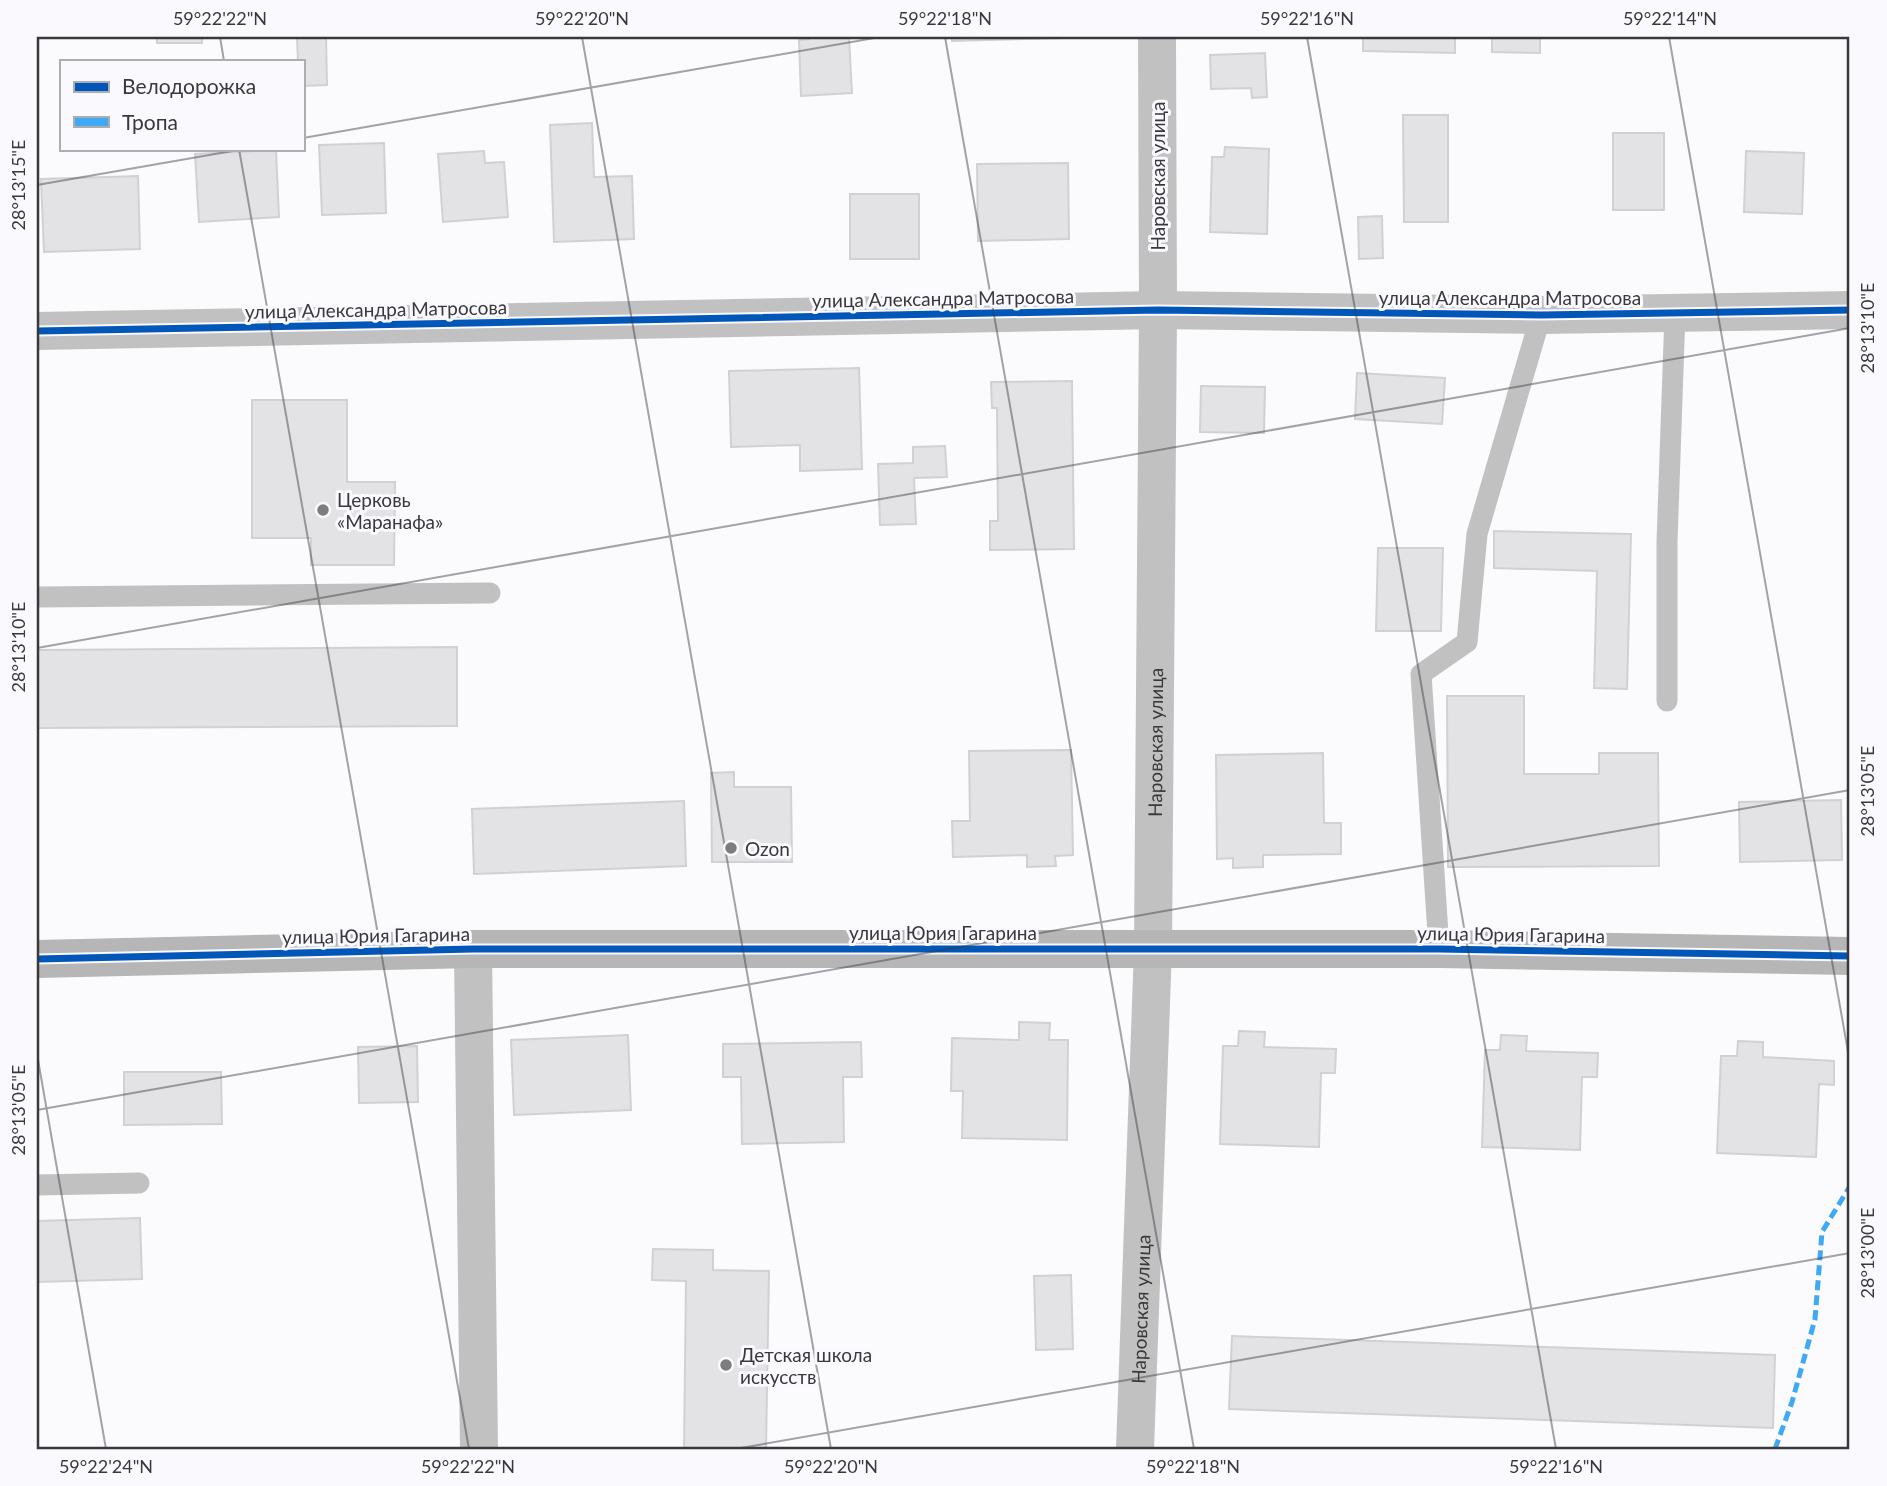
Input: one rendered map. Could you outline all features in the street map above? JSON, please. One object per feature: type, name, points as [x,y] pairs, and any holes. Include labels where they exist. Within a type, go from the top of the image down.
[{"type":"street","name":"Наровская улица","points":[[1135,1449],[1153,948],[1158,310],[1157,37]]},
{"type":"street","name":"улица Александра Матросова","points":[[37,331],[1158,310],[1541,315],[1850,310]]},
{"type":"street","name":"улица Юрия Гагарина","points":[[37,959],[473,949],[1439,949],[1850,956]]},
{"type":"street","points":[[473,949],[480,1449]]},
{"type":"lane","points":[[1667,701],[1667,542],[1675,313]]},
{"type":"lane","points":[[1439,949],[1421,674],[1467,642],[1478,534],[1541,315]]},
{"type":"lane","points":[[37,597],[490,593]]},
{"type":"lane","points":[[37,1185],[139,1183]]},
{"type":"building","points":[[157,37],[202,37],[202,43],[157,43]]},
{"type":"building","points":[[297,37],[326,37],[327,85],[304,86],[304,60],[298,60]]},
{"type":"building","points":[[809,37],[849,37],[852,93],[801,96],[799,40]]},
{"type":"building","points":[[952,37],[1063,37],[1063,38],[952,41]]},
{"type":"building","points":[[1363,37],[1455,37],[1455,53],[1363,51]]},
{"type":"building","points":[[1492,37],[1540,37],[1540,53],[1492,52]]},
{"type":"building","points":[[1265,53],[1267,97],[1252,98],[1251,88],[1211,89],[1210,55]]},
{"type":"building","points":[[1403,115],[1448,115],[1448,222],[1404,222]]},
{"type":"building","points":[[592,123],[594,177],[632,176],[634,239],[554,242],[550,125]]},
{"type":"building","points":[[1613,133],[1664,133],[1664,210],[1613,210]]},
{"type":"building","points":[[384,143],[386,213],[322,215],[319,145]]},
{"type":"building","points":[[1225,147],[1269,149],[1267,234],[1210,232],[1212,157],[1224,157]]},
{"type":"building","points":[[276,150],[279,217],[199,222],[195,154]]},
{"type":"building","points":[[484,151],[485,163],[504,162],[508,217],[443,222],[438,154]]},
{"type":"building","points":[[1746,151],[1804,153],[1802,214],[1744,212]]},
{"type":"building","points":[[1068,163],[1069,239],[978,241],[977,164]]},
{"type":"building","points":[[138,176],[140,249],[44,252],[41,179]]},
{"type":"building","points":[[850,194],[919,194],[919,259],[850,259]]},
{"type":"building","points":[[1382,216],[1383,258],[1359,259],[1358,217]]},
{"type":"building","points":[[859,368],[862,469],[800,471],[800,445],[731,447],[729,371]]},
{"type":"building","points":[[1357,373],[1445,378],[1442,424],[1355,419]]},
{"type":"building","points":[[1072,381],[1074,549],[990,550],[990,521],[998,521],[997,408],[992,408],[991,382]]},
{"type":"building","points":[[1201,386],[1265,387],[1264,433],[1200,432]]},
{"type":"building","name":"Церковь «Маранафа»","points":[[252,400],[347,400],[347,482],[395,482],[394,565],[311,565],[311,538],[252,538]]},
{"type":"building","points":[[945,446],[947,477],[914,478],[916,524],[880,525],[878,464],[913,463],[913,447]]},
{"type":"building","points":[[1494,531],[1631,534],[1627,689],[1594,688],[1597,571],[1494,568]]},
{"type":"building","points":[[1378,548],[1443,548],[1441,631],[1376,631]]},
{"type":"building","points":[[457,647],[457,726],[37,728],[37,650]]},
{"type":"building","points":[[1447,696],[1524,696],[1524,774],[1599,774],[1599,753],[1658,753],[1659,866],[1448,867]]},
{"type":"building","points":[[1071,750],[1073,855],[1055,856],[1056,866],[1027,867],[1027,855],[953,857],[952,821],[970,821],[969,751]]},
{"type":"building","points":[[1323,753],[1324,823],[1341,823],[1341,854],[1263,855],[1263,867],[1233,868],[1233,858],[1217,859],[1216,755]]},
{"type":"building","points":[[734,772],[734,787],[791,787],[792,862],[712,862],[711,773]]},
{"type":"building","points":[[1841,800],[1842,860],[1740,862],[1739,802]]},
{"type":"building","points":[[684,801],[686,866],[474,874],[472,809]]},
{"type":"building","points":[[1019,1022],[1050,1023],[1049,1040],[1068,1040],[1067,1140],[962,1138],[963,1091],[951,1091],[952,1038],[1019,1040]]},
{"type":"building","points":[[1239,1031],[1265,1032],[1264,1047],[1336,1049],[1335,1073],[1321,1073],[1319,1147],[1220,1144],[1223,1046],[1238,1046]]},
{"type":"building","points":[[628,1035],[631,1110],[514,1115],[511,1040]]},
{"type":"building","points":[[1501,1035],[1527,1036],[1526,1051],[1598,1053],[1597,1077],[1582,1077],[1580,1150],[1482,1147],[1485,1050],[1500,1050]]},
{"type":"building","points":[[1738,1041],[1763,1042],[1763,1057],[1834,1061],[1834,1085],[1819,1084],[1816,1157],[1717,1153],[1721,1056],[1737,1056]]},
{"type":"building","points":[[861,1042],[862,1077],[843,1077],[844,1142],[742,1144],[741,1077],[723,1077],[723,1044]]},
{"type":"building","points":[[417,1046],[418,1102],[359,1103],[358,1047]]},
{"type":"building","points":[[124,1072],[221,1072],[222,1124],[124,1125]]},
{"type":"building","points":[[140,1218],[142,1279],[37,1282],[37,1221]]},
{"type":"building","name":"Детская школа искусств","points":[[653,1249],[713,1250],[713,1270],[769,1271],[766,1449],[684,1449],[686,1281],[652,1280]]},
{"type":"building","points":[[1071,1275],[1073,1349],[1036,1350],[1034,1276]]},
{"type":"building","points":[[1232,1336],[1775,1355],[1773,1428],[1229,1409]]},
{"type":"marked path","points":[[1775,1449],[1792,1402],[1815,1319],[1822,1232],[1850,1186]]},
{"type":"cycle path","points":[[37,331],[1158,310],[1541,315],[1850,310]]},
{"type":"cycle path","points":[[37,959],[473,949],[1439,949],[1850,956]]},
{"type":"place","name":"Церковь «Маранафа»","points":[[323,510]]},
{"type":"place","name":"Ozon","points":[[731,848]]},
{"type":"place","name":"Детская школа искусств","points":[[726,1365]]}]
